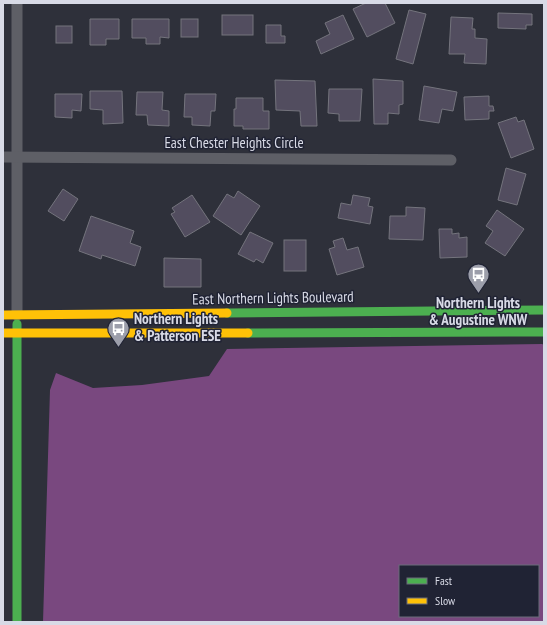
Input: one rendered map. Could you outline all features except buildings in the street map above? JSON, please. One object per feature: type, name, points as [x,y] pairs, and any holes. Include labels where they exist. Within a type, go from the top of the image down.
[{"type":"main road","name":"East Northern Lights Boulevard","points":[[3,315],[544,310]]},
{"type":"main road","points":[[17,315],[18,622]]},
{"type":"main road","points":[[3,333],[544,332]]},
{"type":"street","points":[[17,3],[17,315]]},
{"type":"street","name":"East Chester Heights Circle","points":[[3,157],[452,160]]},
{"type":"shaded area","points":[[544,345],[544,622],[43,622],[50,390],[56,373],[93,388],[142,385],[209,376],[227,349]]},
{"type":"traffic: fast","points":[[227,313],[544,310]]},
{"type":"traffic: fast","points":[[17,324],[17,622]]},
{"type":"traffic: fast","points":[[248,333],[544,332]]},
{"type":"traffic: slow","points":[[3,315],[227,313]]},
{"type":"traffic: slow","points":[[3,333],[248,333]]},
{"type":"place","name":"Northern Lights & Augustine WNW","points":[[478,294]]},
{"type":"place","name":"Northern Lights & Patterson ESE","points":[[118,348]]}]
